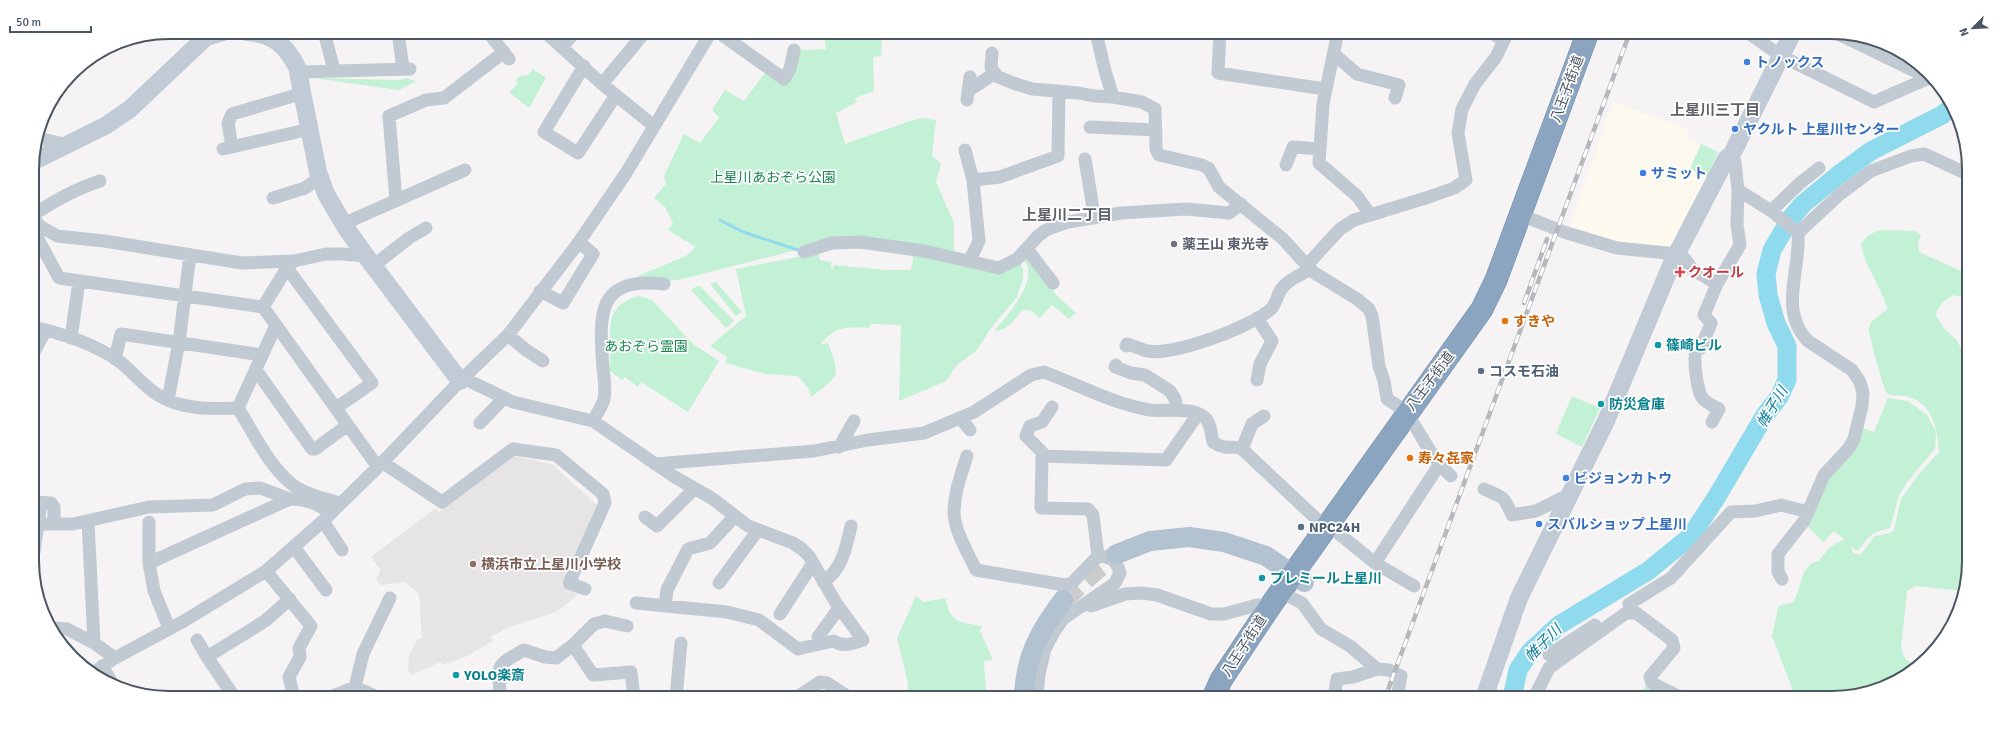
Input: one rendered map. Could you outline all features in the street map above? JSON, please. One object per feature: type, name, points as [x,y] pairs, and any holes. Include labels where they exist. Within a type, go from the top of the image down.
[{"type":"highway","name":"八王子街道","points":[[1233,691],[1296,585],[1332,530],[1410,420],[1482,329],[1502,292],[1586,39]]},
{"type":"highway","name":"八王子街道","points":[[1527,218],[1597,39]]},
{"type":"highway","name":"八王子街道","points":[[1216,691],[1221,680],[1270,605],[1296,585]]},
{"type":"main road","points":[[1108,555],[1150,541],[1189,537],[1224,542],[1266,556],[1296,585]]},
{"type":"main road","points":[[1024,691],[1024,679],[1032,648],[1046,623],[1070,606]]},
{"type":"street","points":[[39,159],[105,126],[130,110],[197,45],[206,39]]},
{"type":"street","points":[[274,39],[291,55],[299,72],[320,177],[326,194],[343,224],[370,261],[462,379],[513,402],[593,421],[655,464],[713,500],[748,526],[793,543],[809,556],[839,608],[864,640],[853,644],[841,645],[833,641],[798,649],[759,620],[726,612],[665,606],[642,607]]},
{"type":"street","points":[[326,39],[334,70]]},
{"type":"street","points":[[299,72],[407,69],[400,39]]},
{"type":"street","points":[[396,201],[389,116],[426,100],[444,98],[507,56],[494,39]]},
{"type":"street","points":[[552,39],[584,66],[602,84],[654,126]]},
{"type":"street","points":[[562,47],[569,39]]},
{"type":"street","points":[[602,84],[639,39]]},
{"type":"street","points":[[99,669],[169,628],[187,625],[266,571],[331,512],[380,464],[462,379],[508,335],[578,242],[626,174],[707,39]]},
{"type":"street","points":[[728,39],[784,79],[790,69],[794,50]]},
{"type":"street","points":[[1098,39],[1113,97]]},
{"type":"street","points":[[1220,39],[1218,73],[1326,89]]},
{"type":"street","points":[[1337,39],[1326,89],[1319,163],[1357,196],[1370,214]]},
{"type":"street","points":[[1126,346],[1127,344],[1148,351],[1185,347],[1231,331],[1257,318],[1271,308],[1282,288],[1309,267],[1340,228],[1354,220],[1370,214],[1429,197],[1454,188],[1466,180],[1458,134],[1462,110],[1475,84],[1496,57],[1505,39]]},
{"type":"street","points":[[1758,39],[1781,56],[1874,102],[1926,80]]},
{"type":"street","points":[[1486,691],[1519,598],[1568,495],[1609,414],[1677,254],[1726,159],[1732,154],[1790,39]]},
{"type":"street","points":[[1856,41],[1898,59],[1914,68]]},
{"type":"street","points":[[992,53],[991,67],[995,73],[1019,85],[1032,89],[1113,97],[1142,102],[1155,109],[1156,149],[1159,155],[1202,165],[1209,169],[1220,187],[1283,239],[1309,267],[1357,298],[1369,309],[1372,316],[1378,366],[1384,381],[1387,399],[1410,420],[1439,465],[1450,476]]},
{"type":"street","points":[[1334,54],[1357,74],[1399,85],[1395,98]]},
{"type":"street","points":[[584,66],[544,132],[578,153],[616,95]]},
{"type":"street","points":[[970,77],[968,95],[995,73]]},
{"type":"street","points":[[973,180],[1000,177],[1058,156],[1058,91]]},
{"type":"street","points":[[303,93],[232,114],[228,123],[227,148],[310,129]]},
{"type":"street","points":[[1090,127],[1156,130]]},
{"type":"street","points":[[42,139],[68,145]]},
{"type":"street","points":[[1286,165],[1292,143],[1320,149]]},
{"type":"street","points":[[965,150],[973,180],[980,242],[970,260]]},
{"type":"street","points":[[1712,422],[1719,409],[1707,402],[1701,396],[1694,358],[1696,351],[1701,348],[1711,323],[1704,315],[1717,284],[1740,245],[1737,225],[1738,190],[1735,162],[1732,154]]},
{"type":"street","points":[[1798,233],[1840,194],[1871,171],[1910,156],[1924,154],[1931,156],[1954,169],[1962,171]]},
{"type":"street","points":[[1085,159],[1094,218]]},
{"type":"street","points":[[1772,212],[1800,183],[1819,168]]},
{"type":"street","points":[[343,224],[465,170]]},
{"type":"street","points":[[273,198],[305,188],[320,177]]},
{"type":"street","points":[[39,214],[57,199],[79,187],[100,181]]},
{"type":"street","points":[[1738,190],[1772,212],[1798,233],[1799,246],[1791,302],[1794,320],[1808,341],[1852,370],[1860,382],[1863,393],[1862,406],[1854,439],[1849,448],[1824,475],[1804,521],[1778,554],[1778,572],[1782,579]]},
{"type":"street","points":[[804,252],[832,243],[860,242],[900,247],[970,260],[999,268],[1012,263],[1023,255],[1038,236],[1046,230],[1068,222],[1121,213],[1186,209],[1229,213],[1241,204]]},
{"type":"street","points":[[1527,218],[1617,248],[1677,254],[1685,259],[1692,269],[1717,284]]},
{"type":"street","points":[[39,225],[57,236],[104,241],[242,263],[290,265],[326,254],[343,254],[370,261],[426,228]]},
{"type":"street","points":[[39,241],[59,278],[185,297],[263,306],[348,425],[380,464],[442,502],[512,449],[556,455],[603,494],[605,504],[569,583],[585,589]]},
{"type":"street","points":[[540,291],[563,303],[593,254],[578,242]]},
{"type":"street","points":[[168,400],[179,342],[190,255]]},
{"type":"street","points":[[1023,255],[1053,283]]},
{"type":"street","points":[[263,306],[290,265]]},
{"type":"street","points":[[290,265],[372,384],[336,408]]},
{"type":"street","points":[[70,338],[80,281]]},
{"type":"street","points":[[593,421],[604,398],[601,317],[608,298],[620,288],[636,282],[664,284]]},
{"type":"street","points":[[1257,318],[1272,341],[1260,364],[1257,380]]},
{"type":"street","points":[[238,408],[276,325]]},
{"type":"street","points":[[40,329],[70,338],[115,359],[157,395],[168,400],[206,409],[238,408]]},
{"type":"street","points":[[115,359],[121,334],[262,355]]},
{"type":"street","points":[[508,335],[526,350],[543,361]]},
{"type":"street","points":[[1116,365],[1115,367],[1130,373],[1145,375],[1170,392],[1175,399],[1177,409]]},
{"type":"street","points":[[256,370],[312,449],[316,448],[348,425]]},
{"type":"street","points":[[655,464],[814,451],[868,440],[924,434],[961,419],[1031,375],[1044,372],[1123,405],[1152,410],[1177,409],[1204,416],[1208,421],[1213,442],[1221,448],[1239,447],[1242,449],[1332,530],[1375,563],[1414,586]]},
{"type":"street","points":[[480,423],[504,398]]},
{"type":"street","points":[[1038,691],[1039,674],[1045,649],[1070,606],[1095,596],[1115,583],[1120,573],[1117,562],[1108,555],[1093,515],[1088,509],[1041,508],[1042,452],[1026,436],[1030,426],[1042,422],[1052,407]]},
{"type":"street","points":[[238,408],[268,455],[284,476],[294,486],[331,512],[342,550]]},
{"type":"street","points":[[1042,456],[1166,460],[1198,414]]},
{"type":"street","points":[[1242,449],[1252,424],[1264,416]]},
{"type":"street","points":[[961,419],[970,430]]},
{"type":"street","points":[[839,447],[854,421]]},
{"type":"street","points":[[967,456],[956,492],[954,514],[958,532],[976,570],[1065,585],[1072,583],[1108,555]]},
{"type":"street","points":[[1375,563],[1439,465]]},
{"type":"street","points":[[39,524],[73,524],[213,505],[245,489],[260,488],[290,499],[303,500],[316,504],[331,512]]},
{"type":"street","points":[[645,516],[657,526],[694,489]]},
{"type":"street","points":[[1484,489],[1498,493],[1505,499],[1512,515],[1536,511],[1568,495]]},
{"type":"street","points":[[149,563],[290,499]]},
{"type":"street","points":[[39,503],[51,503],[54,508],[54,524]]},
{"type":"street","points":[[1549,655],[1630,608],[1670,578],[1732,512],[1755,511],[1781,505],[1808,512]]},
{"type":"street","points":[[149,514],[149,563],[154,591],[169,628]]},
{"type":"street","points":[[665,606],[667,590],[688,549],[710,543],[735,516]]},
{"type":"street","points":[[88,521],[94,643]]},
{"type":"street","points":[[824,582],[831,577],[842,561],[851,526]]},
{"type":"street","points":[[719,583],[758,530]]},
{"type":"street","points":[[294,547],[326,590]]},
{"type":"street","points":[[780,614],[813,563]]},
{"type":"street","points":[[266,571],[311,626],[299,648],[300,657],[289,677],[292,691]]},
{"type":"street","points":[[1296,585],[1302,603],[1321,629],[1350,646],[1377,670]]},
{"type":"street","points":[[1070,606],[1125,594],[1142,593],[1157,595],[1211,614],[1224,614],[1257,605],[1270,605]]},
{"type":"street","points":[[355,687],[364,654],[390,598]]},
{"type":"street","points":[[206,657],[265,621],[290,599]]},
{"type":"street","points":[[818,637],[839,608]]},
{"type":"street","points":[[1630,608],[1672,640],[1674,648],[1650,677],[1652,683],[1668,691]]},
{"type":"street","points":[[1538,691],[1549,668],[1626,613],[1630,608]]},
{"type":"street","points":[[500,691],[499,667],[502,662],[524,650],[545,657],[556,658],[573,645],[594,624],[605,622],[627,626]]},
{"type":"street","points":[[58,628],[67,629],[94,643],[116,658]]},
{"type":"street","points":[[196,640],[230,691]]},
{"type":"street","points":[[677,691],[681,643]]},
{"type":"street","points":[[573,645],[593,675],[631,672],[633,691]]},
{"type":"street","points":[[1335,691],[1337,679],[1353,677],[1377,670],[1389,670],[1401,676],[1398,691]]},
{"type":"street","points":[[806,691],[820,682],[827,683],[839,691]]},
{"type":"street","points":[[345,691],[355,687],[363,691]]},
{"type":"shaded area","name":"サミット","points":[[1613,102],[1688,129],[1686,139],[1701,144],[1690,169],[1707,177],[1671,248],[1619,245],[1568,230]]},
{"type":"shaded area","name":"横浜市立上星川小学校","points":[[512,456],[552,464],[597,505],[560,585],[579,592],[573,599],[556,612],[509,627],[491,637],[493,641],[463,658],[442,665],[441,662],[411,675],[408,670],[409,656],[417,640],[422,638],[419,594],[405,582],[380,585],[376,579],[381,570],[371,557],[436,508],[439,512]]},
{"type":"green space","name":"上星川あおぞら公園","points":[[825,39],[882,39],[881,56],[873,57],[874,91],[855,98],[857,102],[836,113],[845,144],[913,120],[923,118],[936,120],[932,156],[941,163],[936,182],[954,223],[954,256],[832,241],[682,279],[664,282],[639,279],[638,276],[686,256],[696,247],[668,230],[673,223],[665,207],[654,198],[666,184],[664,176],[684,134],[700,143],[719,118],[712,110],[725,90],[744,101],[767,70],[777,79],[796,50],[826,49]]},
{"type":"green space","points":[[533,69],[546,78],[529,108],[509,92],[518,83],[516,80],[520,76],[528,75]]},
{"type":"green space","points":[[313,78],[400,80],[405,78],[416,81],[399,90]]},
{"type":"green space","points":[[1701,144],[1718,152],[1707,177],[1690,169]]},
{"type":"green space","points":[[1879,230],[1914,231],[1921,235],[1918,242],[1919,252],[1962,271],[1962,297],[1953,295],[1944,301],[1935,314],[1946,331],[1956,339],[1962,350],[1961,578],[1958,590],[1916,586],[1907,591],[1901,647],[1907,660],[1912,663],[1897,674],[1865,687],[1840,691],[1793,691],[1772,636],[1778,608],[1780,605],[1792,603],[1796,597],[1804,572],[1808,567],[1812,563],[1819,561],[1827,550],[1833,545],[1845,540],[1834,531],[1823,542],[1807,526],[1822,486],[1859,427],[1874,432],[1888,398],[1908,401],[1927,415],[1936,432],[1935,449],[1908,481],[1899,495],[1890,528],[1875,533],[1858,551],[1851,546],[1853,553],[1858,555],[1862,553],[1875,536],[1890,533],[1894,530],[1901,499],[1918,475],[1939,452],[1935,425],[1928,410],[1914,399],[1905,396],[1891,395],[1885,390],[1876,362],[1869,328],[1874,319],[1887,309],[1863,253],[1861,243],[1869,235]]},
{"type":"green space","points":[[818,253],[820,260],[831,262],[832,271],[834,265],[885,270],[911,270],[914,253],[996,272],[1019,262],[1023,269],[1023,279],[1017,297],[991,328],[977,350],[956,366],[946,381],[899,401],[901,325],[871,324],[869,328],[847,328],[831,334],[820,345],[828,343],[835,363],[835,375],[828,384],[811,397],[808,388],[798,376],[766,374],[725,363],[727,357],[710,346],[746,316],[736,269]]},
{"type":"green space","points":[[1026,253],[1052,285],[1055,294],[1076,313],[1069,319],[1052,305],[1040,318],[1030,310],[1022,310],[1007,327],[999,331],[994,331],[1017,302],[1026,284],[1028,268],[1023,257]]},
{"type":"green space","points":[[716,282],[742,312],[736,316],[710,284]]},
{"type":"green space","points":[[697,286],[700,286],[734,321],[726,328],[691,290]]},
{"type":"green space","name":"あおぞら霊園","points":[[639,296],[652,300],[693,344],[719,361],[688,412],[641,382],[638,387],[625,377],[622,380],[609,370],[610,325],[613,316],[618,307],[626,301]]},
{"type":"green space","points":[[1572,396],[1600,408],[1582,447],[1556,434]]},
{"type":"green space","points":[[916,596],[923,602],[945,598],[947,606],[953,617],[961,622],[982,626],[980,631],[993,660],[984,661],[986,691],[907,691],[908,683],[897,638]]},
{"type":"green space","points":[[1646,685],[1660,691],[1642,691]]},
{"type":"waterway","name":"帷子川","points":[[1514,691],[1518,670],[1530,652],[1559,625],[1648,571],[1691,536],[1716,498],[1765,415],[1779,397],[1787,380],[1787,346],[1776,323],[1768,295],[1766,274],[1772,250],[1791,218],[1803,204],[1871,151],[1942,115],[1948,110]]},
{"type":"waterway","points":[[720,220],[743,232],[798,250]]},
{"type":"tunnel","points":[[1063,600],[1096,570],[1117,554]]},
{"type":"railway","points":[[1388,691],[1627,39]]},
{"type":"railway","points":[[1524,303],[1547,239]]},
{"type":"place","name":"トノックス","points":[[1747,62]]},
{"type":"place","name":"ヤクルト 上星川センター","points":[[1735,129]]},
{"type":"place","name":"サミット","points":[[1643,173]]},
{"type":"place","name":"薬王山 東光寺","points":[[1174,244]]},
{"type":"place","name":"クオール","points":[[1680,272]]},
{"type":"place","name":"すきや","points":[[1505,321]]},
{"type":"place","name":"篠崎ビル","points":[[1658,345]]},
{"type":"place","name":"コスモ石油","points":[[1481,371]]},
{"type":"place","name":"防災倉庫","points":[[1601,404]]},
{"type":"place","name":"寿々㐂家","points":[[1410,458]]},
{"type":"place","name":"ビジョンカトウ","points":[[1566,478]]},
{"type":"place","name":"スバルショップ上星川","points":[[1539,524]]},
{"type":"place","name":"NPC24H","points":[[1301,527]]},
{"type":"place","name":"横浜市立上星川小学校","points":[[473,564]]},
{"type":"place","name":"プレミール上星川","points":[[1262,578]]},
{"type":"place","name":"YOLO楽斎","points":[[456,675]]},
{"type":"district","name":"上星川三丁目","points":[[1715,110]]},
{"type":"district","name":"上星川二丁目","points":[[1067,215]]}]
